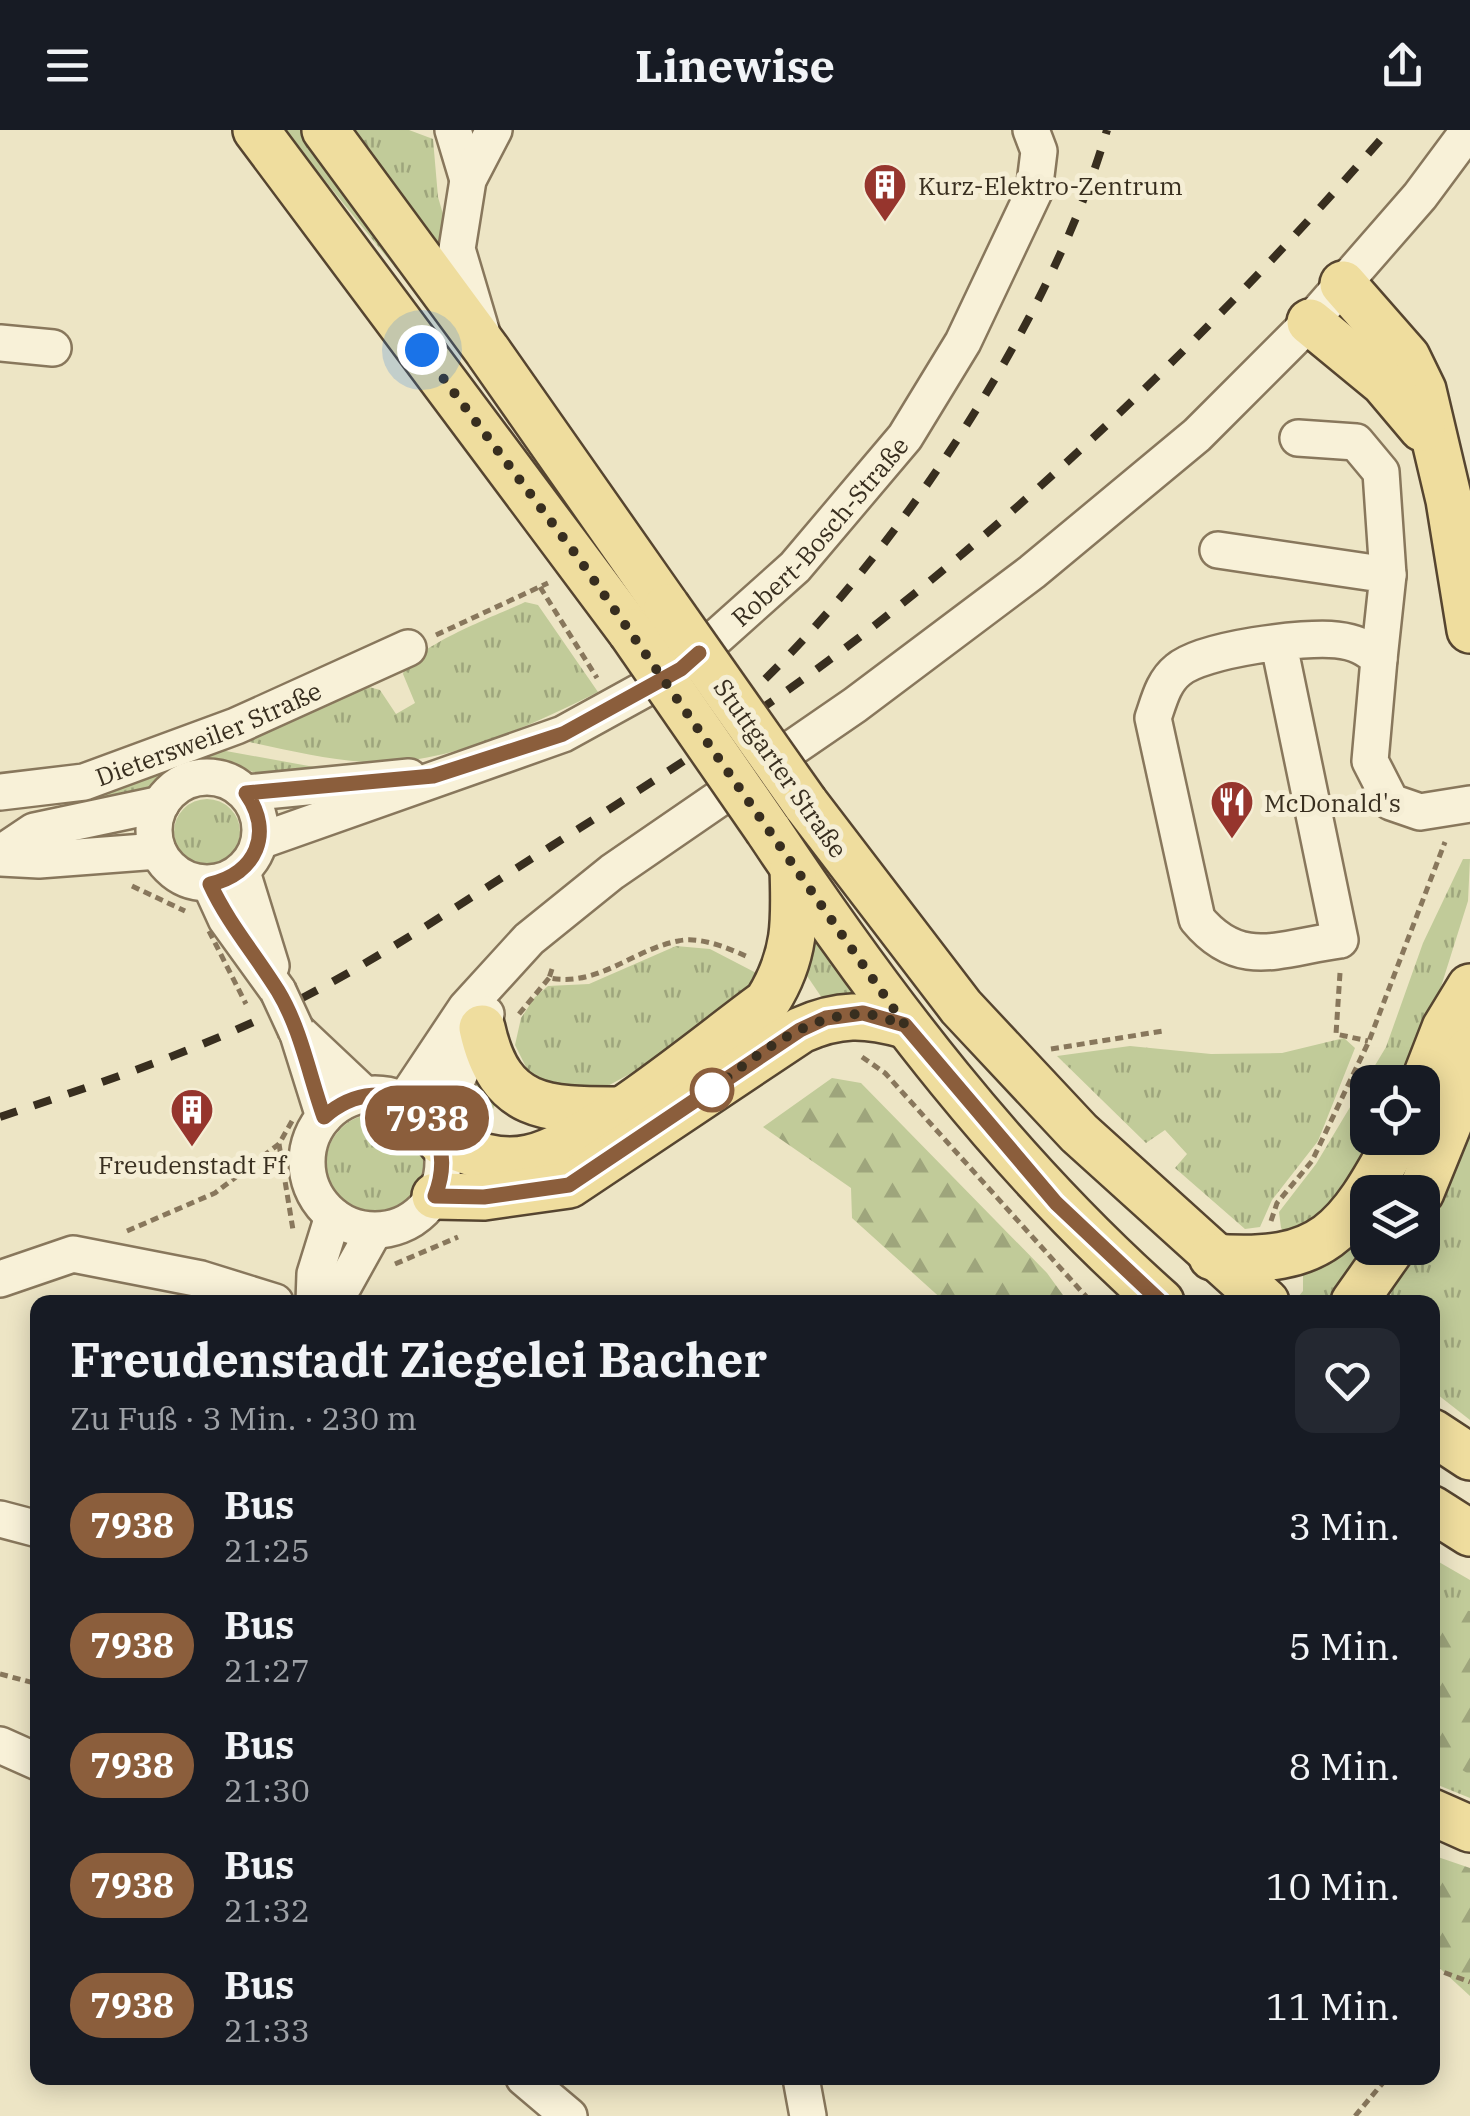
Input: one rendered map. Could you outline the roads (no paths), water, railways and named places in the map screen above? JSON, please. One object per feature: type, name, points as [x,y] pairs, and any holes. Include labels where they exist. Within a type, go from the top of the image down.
[{"type":"main road","name":"Stuttgarter Straße","points":[[256,130],[649,619],[805,804],[877,903],[994,1042],[1078,1133],[1258,1295]]},
{"type":"main road","name":"Stuttgarter Straße","points":[[325,130],[488,350],[793,868],[905,1025],[1131,1286]]},
{"type":"main road","points":[[1343,284],[1407,357],[1423,390],[1449,500],[1470,630]]},
{"type":"main road","points":[[1310,322],[1384,383],[1433,441]]},
{"type":"main road","points":[[438,1135],[488,1159],[529,1158],[573,1141],[767,1002],[785,973],[790,956],[793,868]]},
{"type":"main road","points":[[1431,1065],[1445,1028],[1470,987]]},
{"type":"main road","points":[[435,1196],[484,1197],[569,1185],[800,1030],[826,1018],[863,1013],[905,1025]]},
{"type":"main road","points":[[482,1028],[489,1059],[514,1094],[552,1110],[618,1110]]},
{"type":"main road","points":[[1428,1175],[1456,1106],[1470,1050]]},
{"type":"main road","points":[[1212,1256],[1288,1258],[1339,1231],[1387,1155]]},
{"type":"main road","points":[[1440,1437],[1470,1456]]},
{"type":"main road","points":[[1440,1514],[1470,1532]]},
{"type":"main road","points":[[1440,1816],[1470,1829]]},
{"type":"street","points":[[453,130],[468,180]]},
{"type":"street","points":[[488,350],[457,250],[468,180],[494,130]]},
{"type":"street","name":"Robert-Bosch-Straße","points":[[260,841],[370,804],[433,776],[563,734],[681,669],[796,567],[905,437],[964,342],[1034,192],[1039,151],[1032,130]]},
{"type":"street","points":[[404,1101],[466,1008],[496,980],[529,938],[612,872],[854,705],[1032,572],[1197,435],[1310,322],[1420,196],[1469,130]]},
{"type":"street","points":[[0,343],[53,348]]},
{"type":"street","points":[[1298,438],[1356,442],[1381,472],[1388,575],[1370,761],[1391,802],[1420,812],[1464,818]]},
{"type":"street","points":[[1218,550],[1388,575]]},
{"type":"street","points":[[1279,645],[1340,940],[1245,953],[1214,939],[1197,919],[1153,718],[1163,689],[1179,669],[1221,653],[1279,645],[1335,640],[1365,646],[1379,659]]},
{"type":"street","name":"Dietersweiler Straße","points":[[0,792],[84,782],[236,726],[408,648]]},
{"type":"street","name":"Robert-Bosch-Straße","points":[[246,793],[433,776]]},
{"type":"street","points":[[226,878],[178,876],[158,851],[154,835],[160,804],[185,782],[217,778],[246,793],[256,807],[260,841],[226,878],[229,918],[278,992],[296,1030],[310,1116],[308,1176],[321,1205],[332,1216],[374,1231],[409,1222],[435,1196],[444,1160],[438,1135],[404,1101],[365,1095],[310,1116]]},
{"type":"street","name":"Dietersweiler Straße","points":[[0,856],[34,831],[160,804]]},
{"type":"street","name":"Dietersweiler Straße","points":[[0,856],[40,860],[158,851]]},
{"type":"street","points":[[438,1135],[482,1028],[496,980]]},
{"type":"street","points":[[296,1030],[365,1095]]},
{"type":"street","points":[[314,1295],[315,1274],[332,1216]]},
{"type":"street","points":[[333,1295],[344,1286],[374,1231]]},
{"type":"street","points":[[0,1278],[74,1254],[201,1280],[251,1295]]},
{"type":"street","points":[[0,1519],[30,1527]]},
{"type":"street","points":[[0,1745],[30,1758]]},
{"type":"street","points":[[532,2085],[569,2116]]},
{"type":"street","points":[[802,2085],[808,2116]]},
{"type":"railway","points":[[712,727],[773,672],[833,606],[892,533],[948,454],[1044,289],[1080,207],[1107,130]]},
{"type":"railway","points":[[0,1117],[194,1047],[337,979],[630,796],[788,690],[936,576],[1073,457],[1267,265],[1389,130]]},
{"type":"place","name":"Kurz-Elektro-Zentrum","points":[[885,223]]},
{"type":"place","name":"McDonald's","points":[[1232,840]]},
{"type":"place","name":"Freudenstadt Ff","points":[[192,1148]]}]
